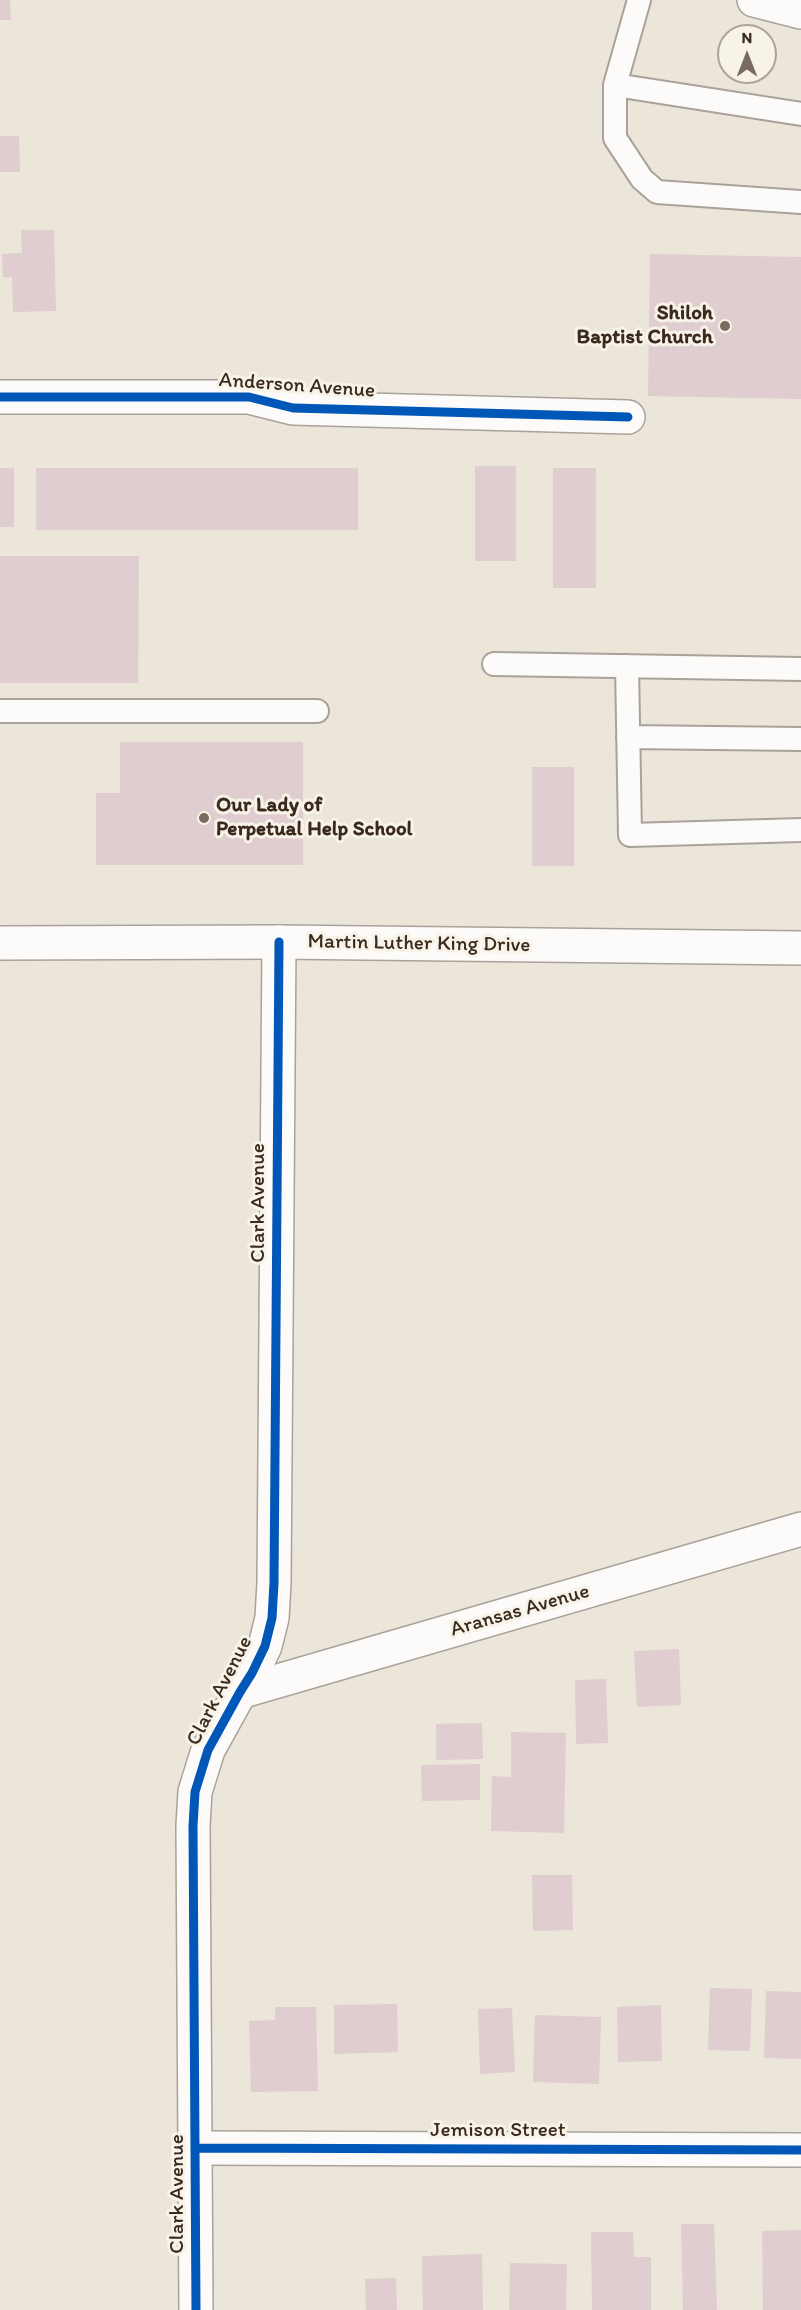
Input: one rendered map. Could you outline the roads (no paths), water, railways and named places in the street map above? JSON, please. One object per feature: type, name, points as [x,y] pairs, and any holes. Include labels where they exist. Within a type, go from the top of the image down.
[{"type":"street","points":[[754,0],[801,12]]},
{"type":"street","name":"Anderson Avenue","points":[[0,397],[249,397],[293,408],[628,417]]},
{"type":"street","name":"Martin Luther King Drive","points":[[0,943],[279,942],[801,948]]},
{"type":"street","name":"Clark Avenue","points":[[196,2310],[193,1826],[195,1792],[208,1750],[252,1673],[265,1646],[272,1618],[279,942]]},
{"type":"street","name":"Aransas Avenue","points":[[240,1692],[801,1529]]},
{"type":"street","name":"Jemison Street","points":[[195,2148],[801,2150]]},
{"type":"lane","points":[[639,0],[615,85],[615,138],[642,179],[657,192],[801,202]]},
{"type":"lane","points":[[615,85],[801,114]]},
{"type":"lane","points":[[494,664],[801,669]]},
{"type":"lane","points":[[627,666],[630,835],[801,830]]},
{"type":"lane","points":[[0,711],[317,711]]},
{"type":"lane","points":[[628,737],[801,739]]},
{"type":"place","name":"Shiloh Baptist Church","points":[[725,326]]},
{"type":"place","name":"Our Lady of Perpetual Help School","points":[[204,818]]}]
